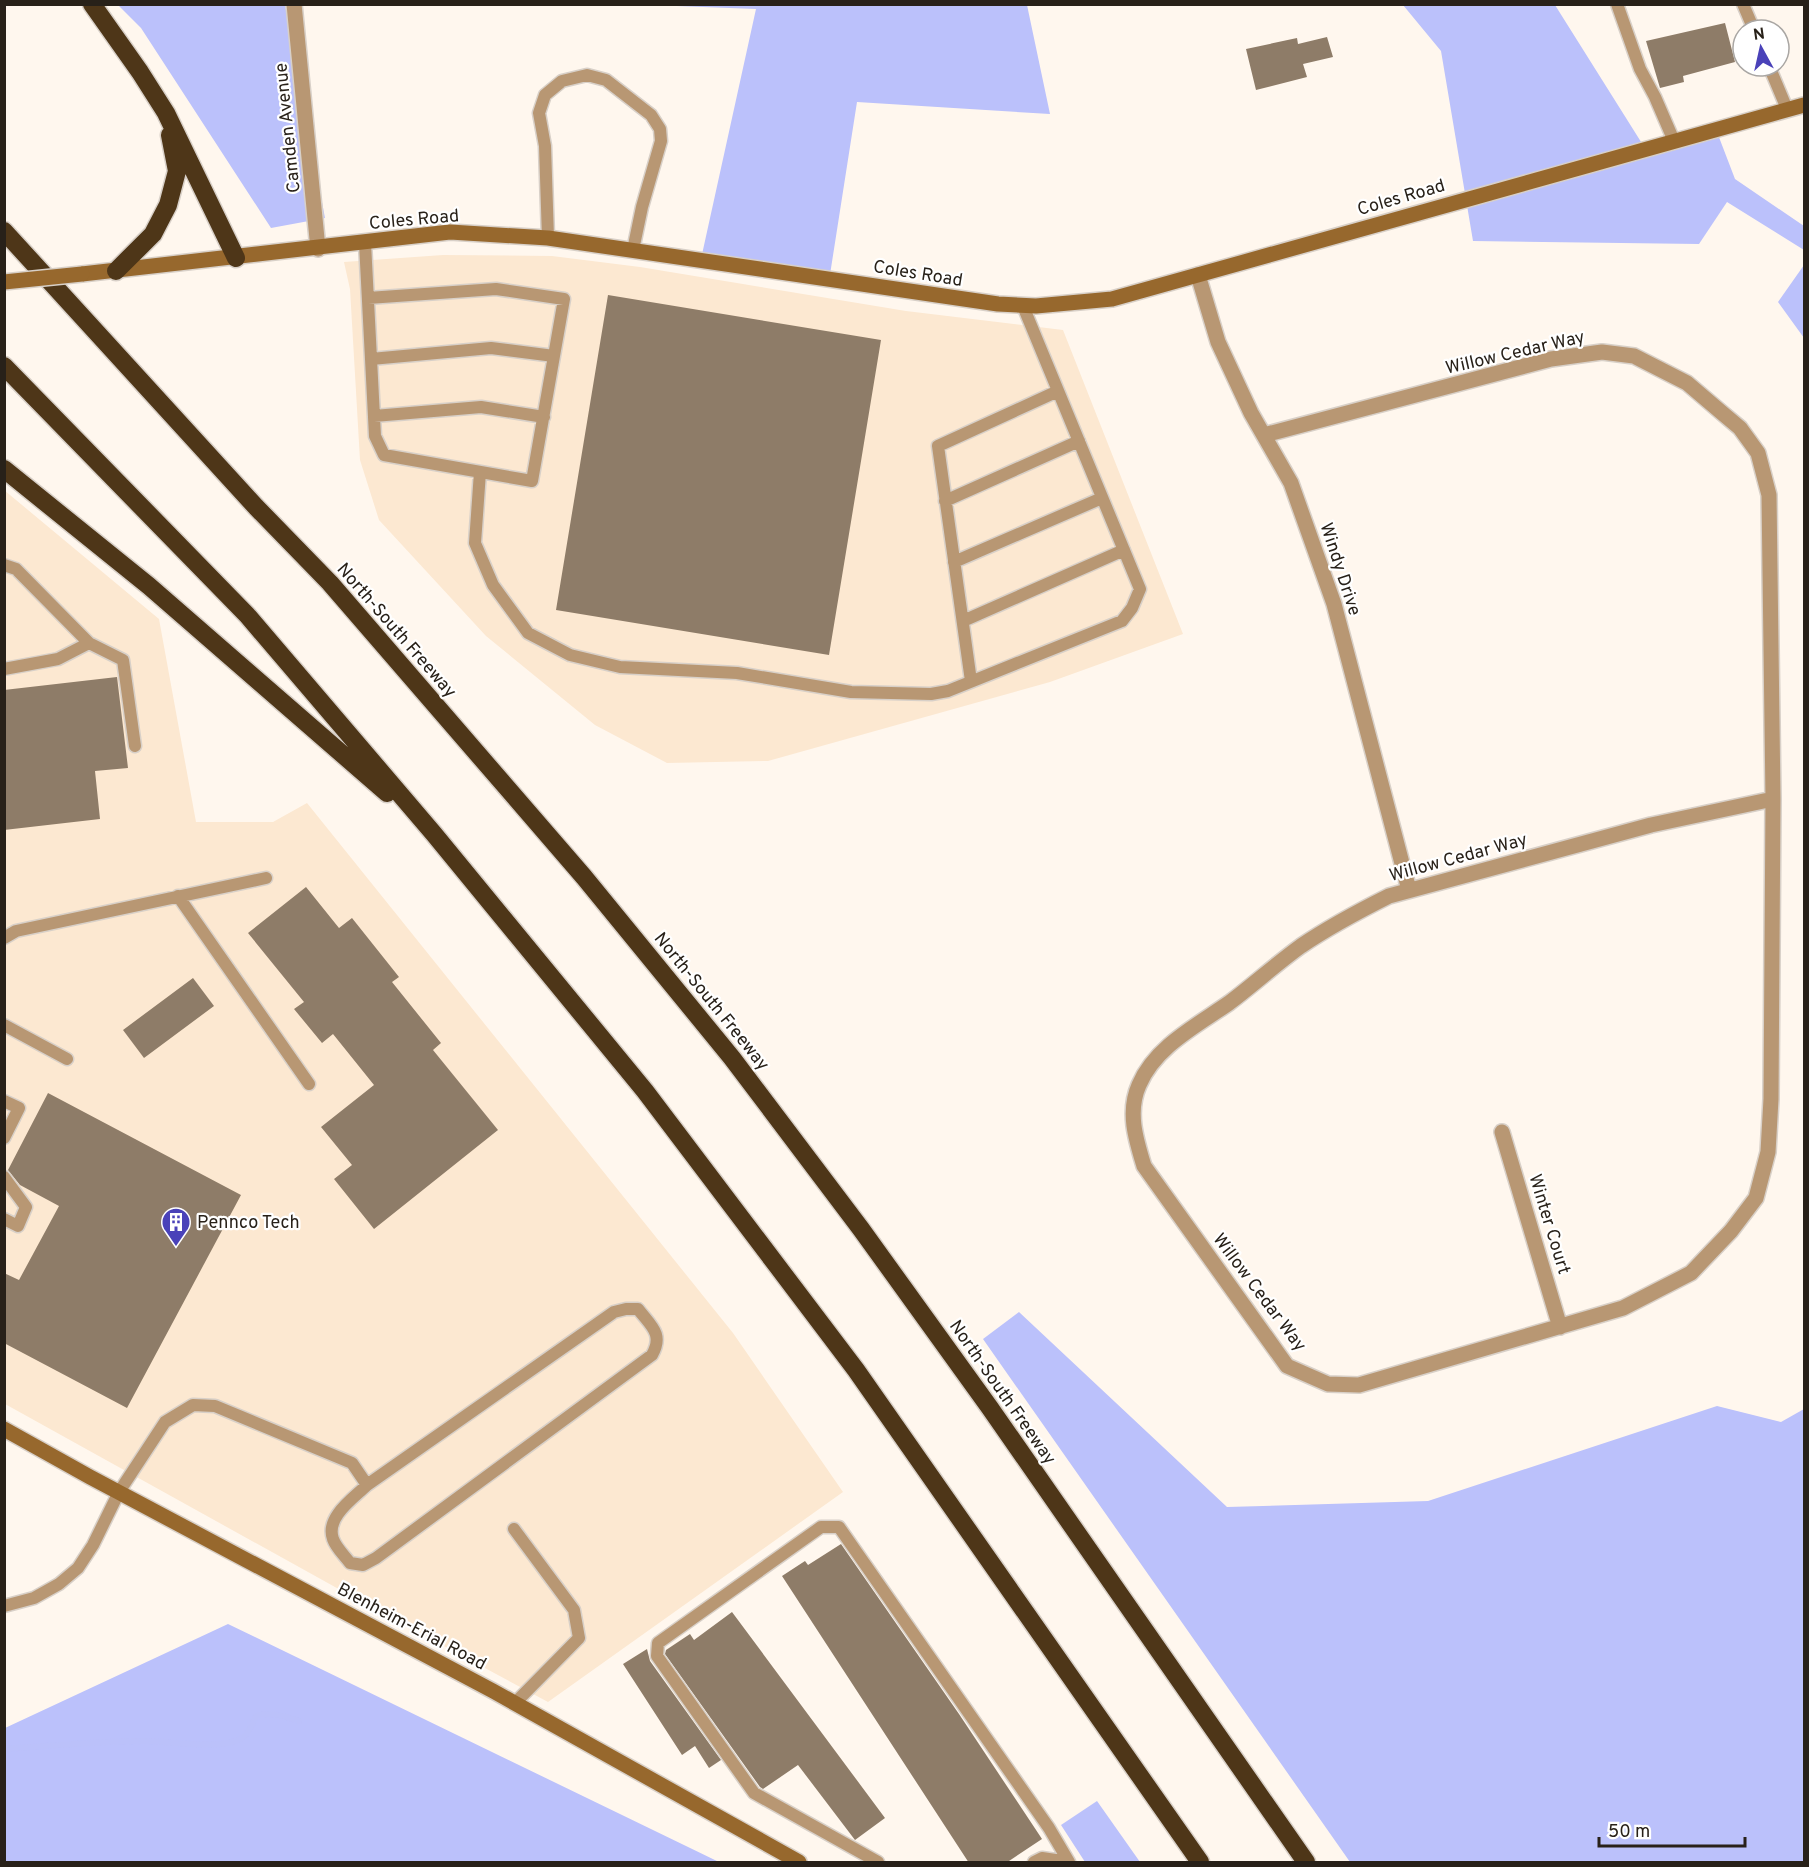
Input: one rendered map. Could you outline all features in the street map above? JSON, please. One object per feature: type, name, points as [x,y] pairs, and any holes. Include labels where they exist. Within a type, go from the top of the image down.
[{"type":"highway","points":[[92,4],[166,113],[236,258]]},
{"type":"highway","points":[[116,270],[153,234],[168,205],[177,171],[166,113]]},
{"type":"highway","name":"North-South Freeway","points":[[4,231],[256,507],[330,583],[584,877],[732,1058],[861,1229],[990,1407],[1308,1863]]},
{"type":"highway","points":[[4,366],[247,615],[434,834],[645,1091],[856,1370],[1200,1863]]},
{"type":"highway","points":[[4,469],[149,586],[434,834]]},
{"type":"street","name":"Camden Avenue","points":[[294,4],[318,249]]},
{"type":"street","name":"Coles Road","points":[[4,282],[318,249],[450,232],[548,238],[998,304],[1023,306],[1112,299],[1804,105]]},
{"type":"street","name":"Windy Drive","points":[[1198,275],[1218,342],[1251,413],[1291,483],[1334,604],[1409,890]]},
{"type":"street","name":"Willow Cedar Way","points":[[1264,435],[1551,359],[1602,352],[1634,356],[1687,383],[1740,428],[1758,453],[1769,495],[1773,799],[1771,1110],[1768,1152],[1755,1198],[1731,1231],[1691,1273],[1623,1308],[1359,1385],[1328,1384],[1287,1365],[1144,1166],[1134,1136],[1133,1118],[1137,1088],[1149,1065],[1178,1039],[1301,947],[1349,916],[1389,896],[1651,825],[1773,799]]},
{"type":"street","name":"Winter Court","points":[[1502,1132],[1560,1327]]},
{"type":"street","name":"Blenheim-Erial Road","points":[[4,1430],[514,1703],[799,1863]]},
{"type":"lane","points":[[1617,4],[1640,69],[1674,141]]},
{"type":"lane","points":[[1743,4],[1749,18]]},
{"type":"lane","points":[[548,238],[545,146],[539,112],[545,94],[562,81],[587,75],[606,80],[651,115],[660,129],[661,141],[642,207],[633,250]]},
{"type":"lane","points":[[1774,78],[1787,110]]},
{"type":"lane","points":[[365,243],[375,436],[384,455],[532,481],[564,299],[496,289],[368,298]]},
{"type":"lane","points":[[480,472],[475,543],[493,585],[528,633],[570,655],[620,667],[737,673],[851,692],[931,694],[948,691],[1122,621],[1132,608],[1140,589],[1023,306]]},
{"type":"lane","points":[[371,359],[491,348],[554,356]]},
{"type":"lane","points":[[971,681],[938,446],[1058,391]]},
{"type":"lane","points":[[374,416],[481,407],[544,417]]},
{"type":"lane","points":[[945,501],[1079,441]]},
{"type":"lane","points":[[954,562],[1102,498]]},
{"type":"lane","points":[[963,621],[1124,550]]},
{"type":"lane","points":[[4,565],[16,569],[88,643],[123,660],[135,746]]},
{"type":"lane","points":[[4,669],[58,659],[88,643]]},
{"type":"lane","points":[[4,938],[16,931],[266,878]]},
{"type":"lane","points":[[178,896],[309,1084]]},
{"type":"lane","points":[[4,1025],[67,1059]]},
{"type":"lane","points":[[4,1101],[19,1108],[4,1138]]},
{"type":"lane","points":[[4,1177],[26,1207],[18,1226],[4,1219]]},
{"type":"lane","points":[[638,1309],[657,1335],[658,1346],[652,1356],[376,1558],[363,1564],[350,1563],[333,1540],[332,1528],[338,1514],[367,1485],[614,1312],[638,1309]]},
{"type":"lane","points":[[4,1606],[34,1598],[59,1584],[78,1568],[93,1545],[119,1492],[165,1422],[193,1405],[215,1406],[352,1463],[367,1485]]},
{"type":"lane","points":[[878,1863],[754,1793],[657,1656],[658,1643],[821,1527],[839,1527],[1049,1828],[1069,1862]]},
{"type":"lane","points":[[514,1529],[574,1610],[579,1638],[514,1703]]},
{"type":"lane","points":[[1034,1863],[1042,1858],[1069,1862]]},
{"type":"shaded area","points":[[118,5],[285,5],[325,218],[271,228],[141,28]]},
{"type":"shaded area","points":[[650,5],[1027,5],[1050,114],[857,102],[829,281],[701,259],[756,9]]},
{"type":"shaded area","points":[[1403,5],[1555,5],[1648,153],[1717,132],[1735,179],[1804,226],[1804,250],[1727,202],[1699,244],[1473,241],[1441,51]]},
{"type":"shaded area","points":[[443,255],[552,256],[640,267],[906,311],[1063,330],[1183,634],[1050,682],[768,761],[667,763],[595,725],[486,636],[379,520],[360,460],[350,289],[344,262]]},
{"type":"shaded area","points":[[1804,265],[1804,338],[1778,302]]},
{"type":"shaded area","points":[[4,490],[159,619],[196,822],[273,822],[307,803],[733,1333],[843,1492],[548,1702],[362,1602],[5,1404]]},
{"type":"shaded area","points":[[1019,1312],[1227,1507],[1428,1501],[1717,1406],[1781,1422],[1804,1409],[1804,1862],[1350,1862],[983,1339]]},
{"type":"shaded area","points":[[228,1624],[719,1862],[5,1862],[5,1728]]},
{"type":"shaded area","points":[[1097,1801],[1140,1862],[1085,1862],[1061,1825]]},
{"type":"building","points":[[1725,23],[1731,46],[1731,63],[1683,76],[1684,82],[1660,88],[1646,41]]},
{"type":"building","points":[[1327,37],[1333,57],[1303,64],[1307,77],[1256,90],[1246,49],[1297,38],[1298,44]]},
{"type":"building","points":[[608,295],[881,340],[829,655],[556,610]]},
{"type":"building","points":[[117,677],[128,768],[95,771],[100,819],[4,830],[4,690]]},
{"type":"building","points":[[306,887],[339,928],[352,918],[399,977],[392,982],[441,1043],[433,1050],[498,1130],[374,1229],[334,1179],[352,1165],[321,1127],[374,1085],[333,1034],[322,1043],[294,1009],[304,1002],[248,933]]},
{"type":"building","points":[[193,978],[214,1006],[144,1058],[123,1030]]},
{"type":"building","name":"Pennco Tech","points":[[48,1093],[241,1195],[127,1408],[4,1343],[4,1273],[19,1280],[59,1206],[20,1185],[8,1170]]},
{"type":"building","points":[[841,1544],[1042,1839],[1006,1863],[969,1863],[782,1576],[805,1561],[808,1565]]},
{"type":"building","points":[[732,1612],[885,1818],[855,1840],[798,1765],[763,1789],[760,1787],[665,1654],[666,1650],[690,1634],[694,1640]]},
{"type":"building","points":[[647,1649],[650,1661],[721,1760],[709,1768],[695,1746],[682,1755],[623,1664]]},
{"type":"waterway","points":[[4,1749],[127,1741],[222,1744],[237,1741],[245,1736],[256,1716],[272,1714],[299,1721]]},
{"type":"place","name":"Pennco Tech","points":[[176,1248]]}]
